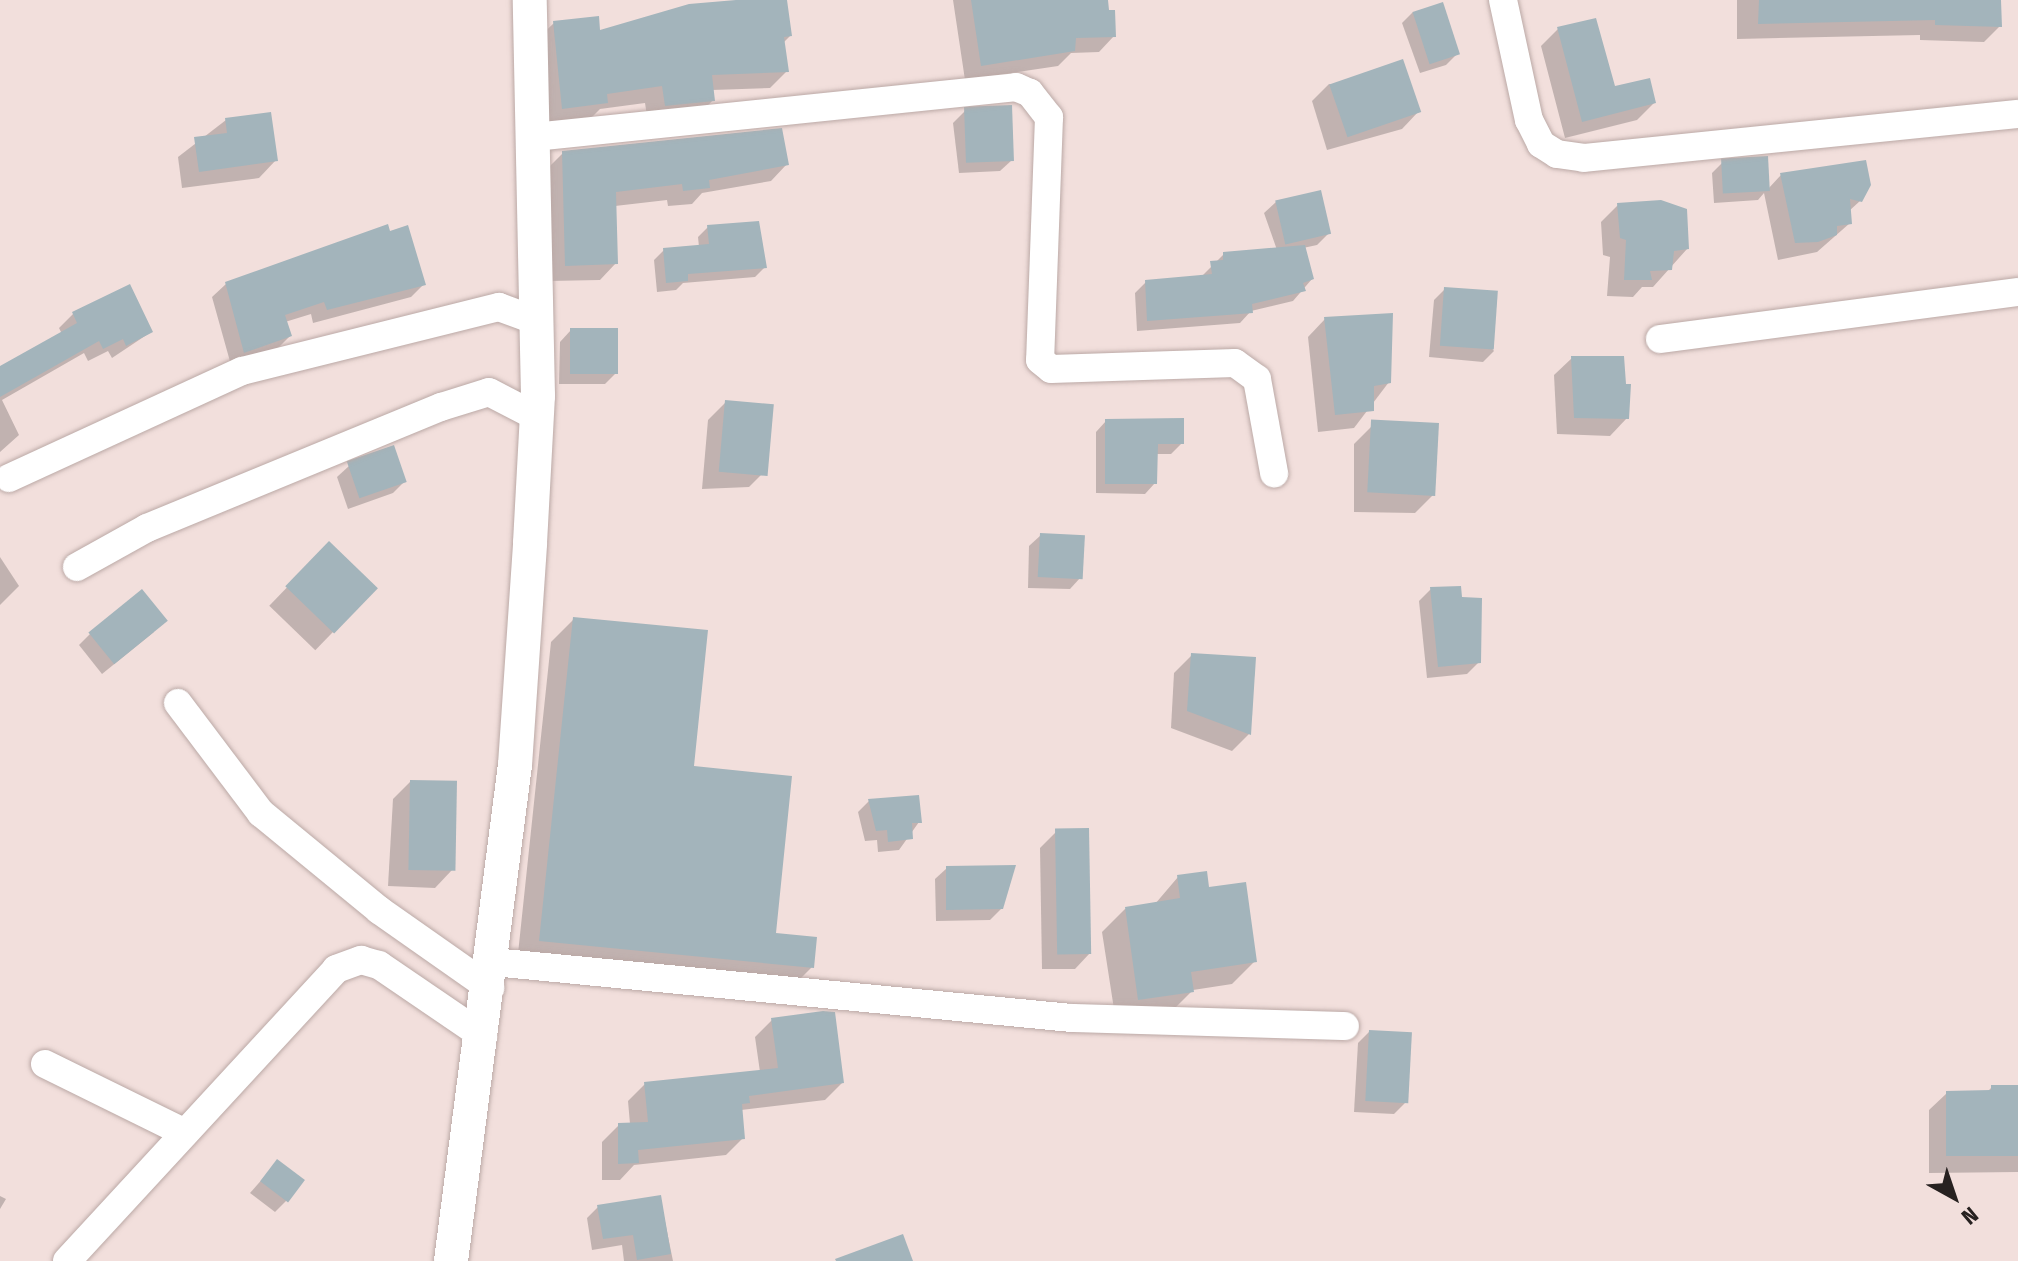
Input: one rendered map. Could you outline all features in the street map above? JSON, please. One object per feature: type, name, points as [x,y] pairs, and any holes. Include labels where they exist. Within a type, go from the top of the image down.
[{"type":"street","points":[[451,1261],[491,975],[515,765],[537,417],[531,0]]},
{"type":"street","points":[[1503,0],[1529,120],[1541,144],[1557,154],[1584,158],[2018,114]]},
{"type":"street","points":[[534,137],[1016,87],[1030,93],[1049,117],[1040,360],[1051,369],[1235,363],[1257,379],[1274,473]]},
{"type":"street","points":[[1660,339],[2018,292]]},
{"type":"street","points":[[9,478],[242,371],[499,307],[537,321]]},
{"type":"street","points":[[77,567],[147,528],[441,407],[489,392],[537,417]]},
{"type":"street","points":[[178,703],[261,813],[379,910],[491,975],[1071,1018],[1345,1026]]},
{"type":"street","points":[[67,1261],[336,969],[361,960],[379,965],[483,1036]]},
{"type":"street","points":[[45,1064],[185,1133]]},
{"type":"building","points":[[787,0],[792,36],[784,37],[789,72],[712,75],[715,101],[665,106],[662,86],[607,94],[608,103],[562,109],[553,21],[599,16],[600,30],[689,4]]},
{"type":"building","points":[[971,0],[1108,0],[1109,10],[1115,10],[1116,37],[1076,38],[1075,51],[981,66]]},
{"type":"building","points":[[1759,0],[2001,0],[2002,27],[1935,25],[1935,20],[1758,24]]},
{"type":"building","points":[[1443,2],[1460,54],[1430,64],[1413,12]]},
{"type":"building","points":[[1596,18],[1615,86],[1650,78],[1656,103],[1582,122],[1557,27]]},
{"type":"building","points":[[1403,59],[1421,112],[1347,137],[1329,84]]},
{"type":"building","points":[[1012,105],[1014,161],[966,163],[964,107]]},
{"type":"building","points":[[271,112],[278,161],[199,172],[194,137],[227,133],[225,118]]},
{"type":"building","points":[[782,128],[789,165],[709,180],[710,188],[683,191],[682,184],[616,192],[618,264],[565,266],[562,151]]},
{"type":"building","points":[[1768,156],[1770,191],[1723,193],[1721,158]]},
{"type":"building","points":[[1866,160],[1871,185],[1862,202],[1850,199],[1852,224],[1837,226],[1837,235],[1818,242],[1795,243],[1780,173]]},
{"type":"building","points":[[1321,190],[1331,234],[1285,244],[1275,201]]},
{"type":"building","points":[[1661,200],[1687,209],[1689,249],[1674,251],[1672,270],[1650,271],[1652,280],[1624,280],[1626,240],[1620,238],[1617,203]]},
{"type":"building","points":[[759,221],[767,268],[688,274],[688,281],[666,283],[663,248],[709,244],[707,225]]},
{"type":"building","points":[[388,224],[390,231],[408,225],[426,285],[327,310],[324,302],[285,315],[292,336],[244,353],[225,282]]},
{"type":"building","points":[[1305,245],[1314,279],[1303,283],[1306,291],[1252,304],[1253,313],[1147,321],[1145,280],[1212,274],[1210,261],[1223,260],[1223,252]]},
{"type":"building","points":[[130,284],[153,332],[126,346],[123,339],[103,349],[99,341],[0,397],[0,366],[77,323],[72,312]]},
{"type":"building","points":[[1444,287],[1498,291],[1494,350],[1440,346]]},
{"type":"building","points":[[1393,313],[1391,383],[1374,386],[1374,411],[1335,415],[1324,317]]},
{"type":"building","points":[[570,328],[618,328],[618,374],[570,374]]},
{"type":"building","points":[[1571,356],[1624,356],[1626,384],[1631,384],[1629,419],[1574,418]]},
{"type":"building","points":[[725,400],[774,404],[768,476],[719,472]]},
{"type":"building","points":[[1184,418],[1184,444],[1158,444],[1157,484],[1105,484],[1105,419]]},
{"type":"building","points":[[1371,419],[1439,423],[1435,496],[1367,492]]},
{"type":"building","points":[[394,445],[407,482],[359,498],[347,461]]},
{"type":"building","points":[[1040,533],[1085,535],[1083,579],[1038,577]]},
{"type":"building","points":[[329,541],[378,588],[334,634],[285,586]]},
{"type":"building","points":[[1461,586],[1462,597],[1482,598],[1481,663],[1438,667],[1430,587]]},
{"type":"building","points":[[142,589],[168,621],[114,664],[88,632]]},
{"type":"building","points":[[573,617],[708,630],[694,766],[792,776],[776,933],[817,937],[814,968],[539,941]]},
{"type":"building","points":[[1191,653],[1256,657],[1251,735],[1187,711]]},
{"type":"building","points":[[410,780],[457,781],[455,871],[408,870]]},
{"type":"building","points":[[919,795],[922,823],[912,823],[913,839],[888,842],[887,830],[876,831],[868,799]]},
{"type":"building","points":[[1089,828],[1091,954],[1057,955],[1055,829]]},
{"type":"building","points":[[1016,865],[1003,909],[946,910],[946,866]]},
{"type":"building","points":[[1207,871],[1209,887],[1246,882],[1257,962],[1191,972],[1194,992],[1138,1000],[1125,907],[1180,898],[1177,875]]},
{"type":"building","points":[[835,1012],[844,1083],[749,1096],[750,1103],[742,1104],[745,1139],[638,1150],[639,1163],[618,1164],[618,1123],[648,1122],[644,1082],[778,1068],[771,1018]]},
{"type":"building","points":[[1369,1030],[1412,1032],[1408,1103],[1365,1101]]},
{"type":"building","points":[[1991,1085],[2018,1085],[2018,1156],[1946,1156],[1946,1091],[1991,1090]]},
{"type":"building","points":[[277,1159],[305,1180],[288,1202],[260,1181]]},
{"type":"building","points":[[661,1195],[671,1254],[637,1260],[633,1235],[603,1239],[597,1205]]},
{"type":"building","points":[[903,1234],[913,1261],[835,1259]]}]
